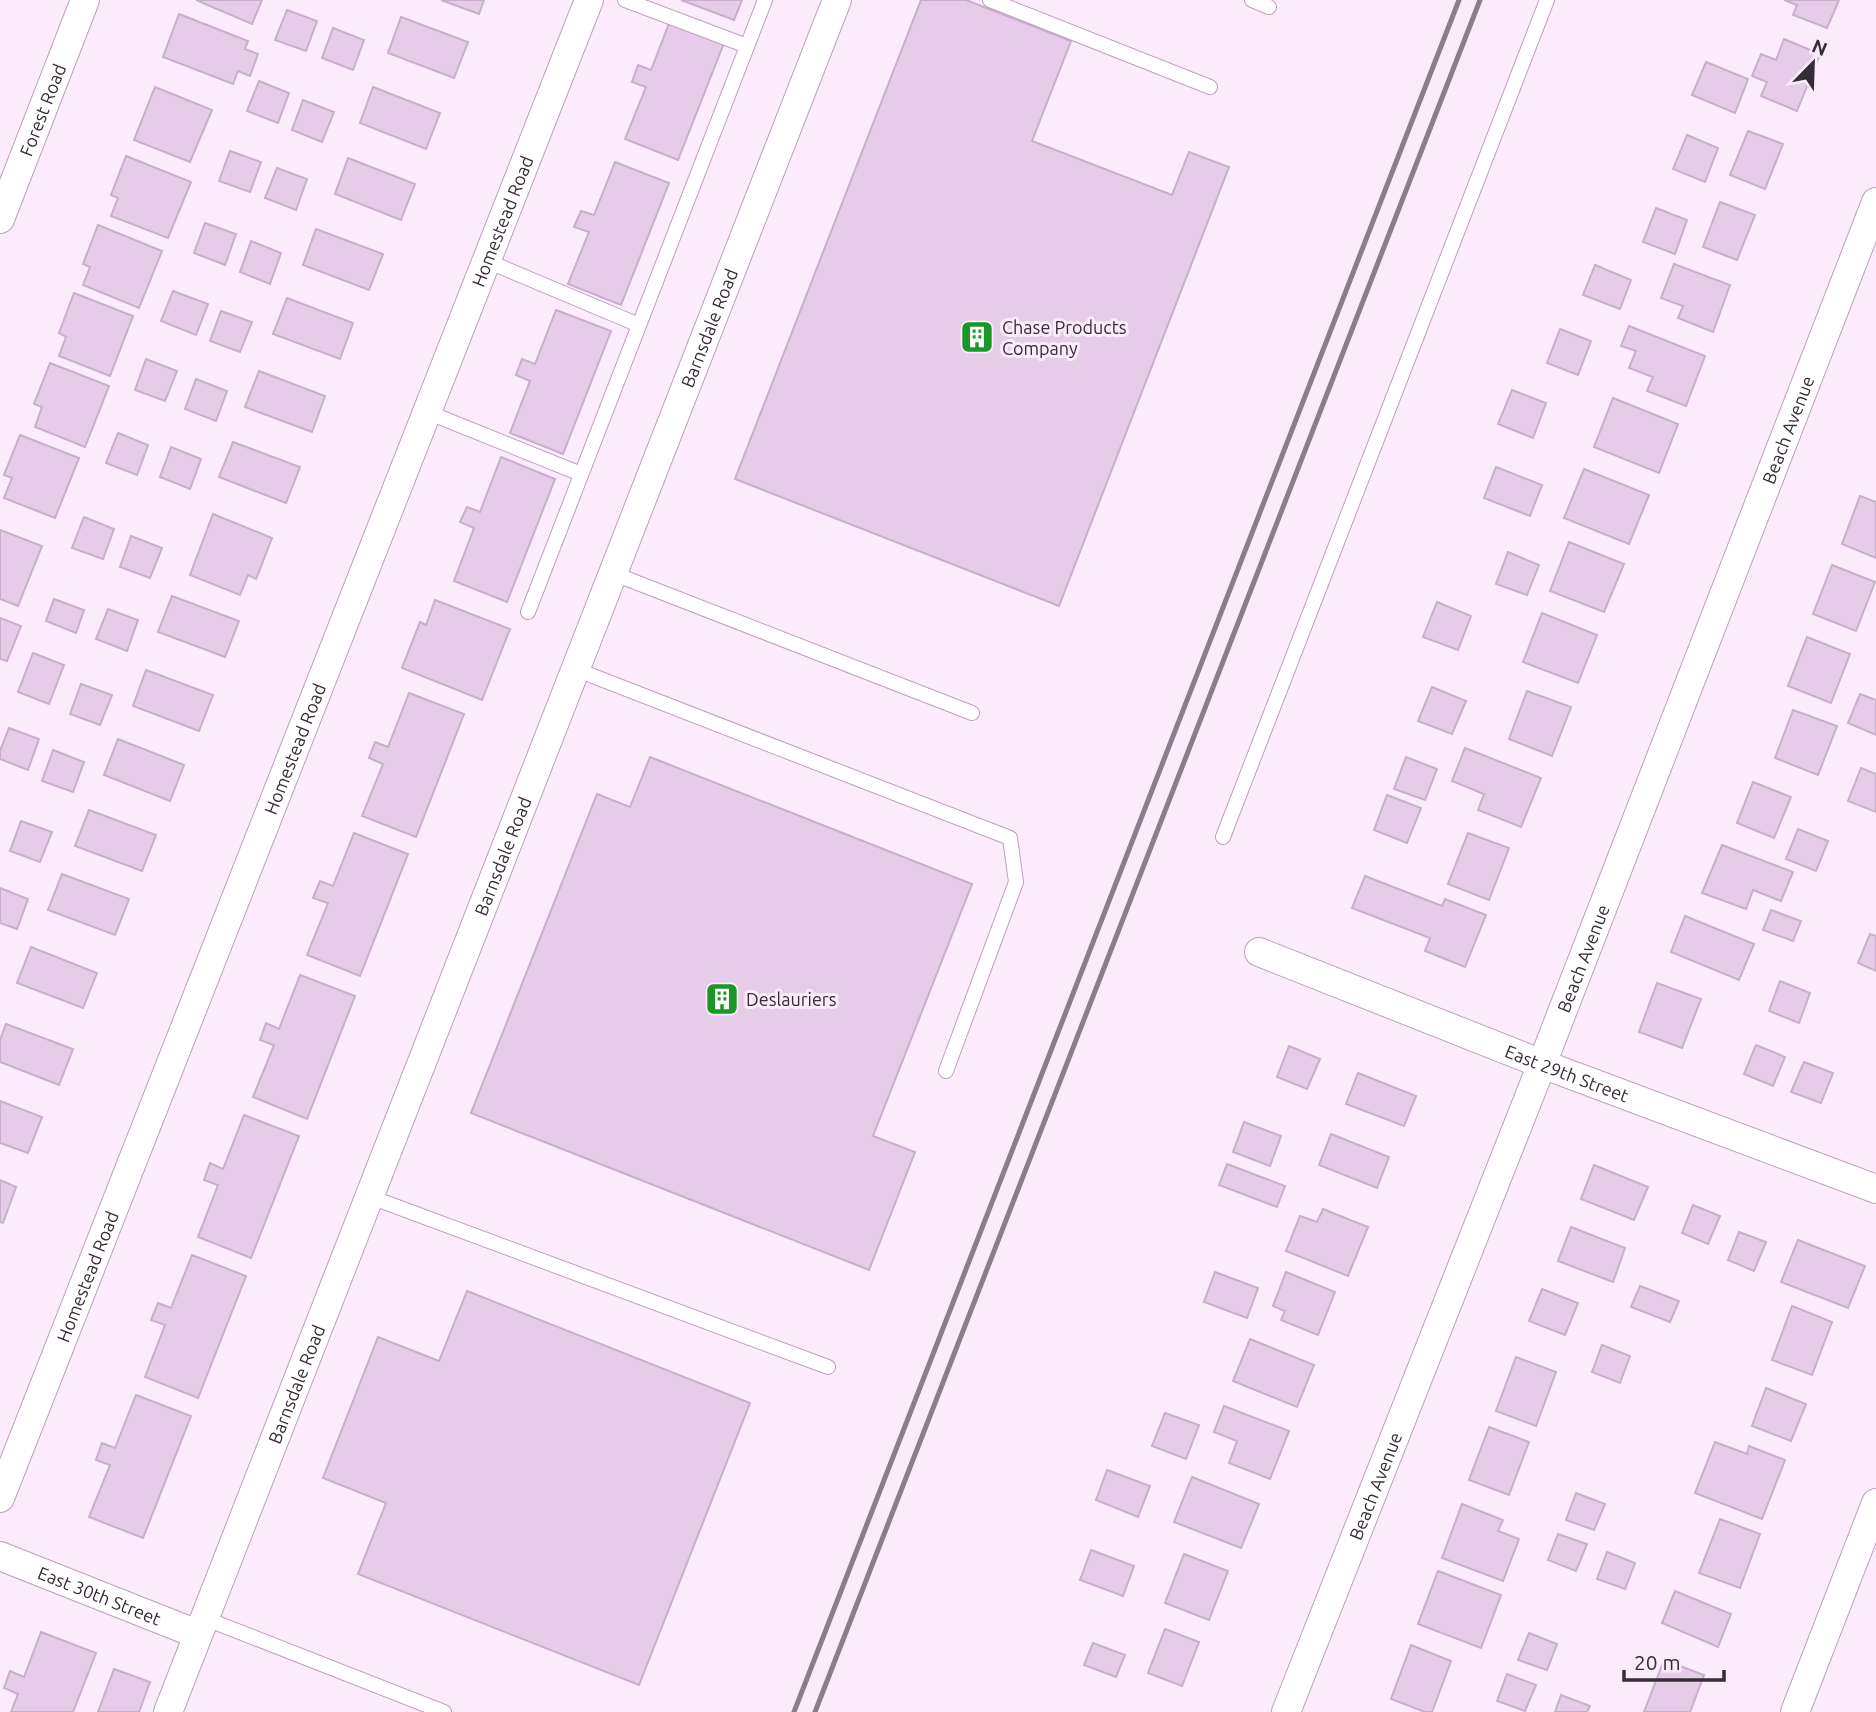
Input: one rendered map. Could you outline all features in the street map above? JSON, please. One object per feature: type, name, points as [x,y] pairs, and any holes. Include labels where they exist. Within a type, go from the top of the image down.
[{"type":"street","name":"Forest Road","points":[[0,219],[85,0]]},
{"type":"street","name":"Homestead Road","points":[[0,1498],[589,0]]},
{"type":"street","name":"Barnsdale Road","points":[[168,1712],[837,0]]},
{"type":"street","name":"Beach Avenue","points":[[1286,1712],[1542,1064],[1876,202]]},
{"type":"street","name":"East 29th Street","points":[[1259,952],[1542,1064],[1876,1189]]},
{"type":"street","points":[[1795,1712],[1876,1503]]},
{"type":"street","name":"East 30th Street","points":[[0,1556],[201,1626]]},
{"type":"lane","points":[[625,0],[747,46]]},
{"type":"lane","points":[[527,612],[765,0]]},
{"type":"lane","points":[[990,0],[1210,87]]},
{"type":"lane","points":[[1252,0],[1269,7]]},
{"type":"lane","points":[[1223,837],[1547,0]]},
{"type":"lane","points":[[487,261],[639,325]]},
{"type":"lane","points":[[427,412],[581,474]]},
{"type":"lane","points":[[612,573],[972,713]]},
{"type":"lane","points":[[575,669],[1010,838],[1016,882],[946,1071]]},
{"type":"lane","points":[[368,1196],[828,1367]]},
{"type":"lane","points":[[201,1626],[444,1712]]},
{"type":"building","points":[[196,0],[262,0],[252,24]]},
{"type":"building","points":[[441,0],[484,0],[479,14]]},
{"type":"building","points":[[681,0],[742,0],[734,20]]},
{"type":"building","name":"Chase Products Company","points":[[921,0],[966,0],[1071,41],[1032,141],[1172,195],[1189,152],[1229,167],[1059,606],[735,479]]},
{"type":"building","points":[[1784,0],[1839,0],[1827,28],[1793,15],[1797,5]]},
{"type":"building","points":[[287,10],[317,21],[306,51],[275,40]]},
{"type":"building","points":[[179,14],[248,41],[245,49],[258,54],[250,76],[238,71],[233,84],[163,57]]},
{"type":"building","points":[[401,17],[468,42],[454,78],[388,53]]},
{"type":"building","points":[[670,21],[724,43],[678,160],[625,139],[646,87],[632,82],[638,65],[651,70]]},
{"type":"building","points":[[333,28],[364,40],[353,70],[322,58]]},
{"type":"building","points":[[1784,39],[1820,54],[1797,111],[1761,96],[1767,82],[1752,76],[1761,54],[1776,60]]},
{"type":"building","points":[[1706,62],[1748,79],[1735,113],[1692,95]]},
{"type":"building","points":[[259,81],[289,93],[278,123],[247,111]]},
{"type":"building","points":[[155,87],[212,110],[190,162],[134,140]]},
{"type":"building","points":[[373,87],[440,113],[426,149],[360,123]]},
{"type":"building","points":[[303,100],[334,112],[322,142],[292,130]]},
{"type":"building","points":[[1748,131],[1783,144],[1765,189],[1730,175]]},
{"type":"building","points":[[1687,135],[1718,148],[1705,182],[1673,169]]},
{"type":"building","points":[[230,151],[261,162],[250,192],[219,181]]},
{"type":"building","points":[[126,156],[191,182],[168,238],[111,216],[118,198],[111,195]]},
{"type":"building","points":[[348,158],[415,184],[401,220],[335,194]]},
{"type":"building","points":[[615,162],[669,183],[621,305],[568,284],[589,232],[574,227],[581,211],[594,215]]},
{"type":"building","points":[[277,168],[307,179],[296,210],[265,198]]},
{"type":"building","points":[[1720,202],[1755,215],[1737,260],[1703,247]]},
{"type":"building","points":[[1656,208],[1687,220],[1675,254],[1643,242]]},
{"type":"building","points":[[205,223],[236,234],[225,265],[194,253]]},
{"type":"building","points":[[98,225],[162,251],[139,308],[83,285],[90,267],[83,264]]},
{"type":"building","points":[[316,229],[383,254],[369,290],[303,265]]},
{"type":"building","points":[[251,241],[281,253],[270,284],[240,272]]},
{"type":"building","points":[[1674,264],[1730,285],[1713,332],[1678,318],[1683,306],[1661,298]]},
{"type":"building","points":[[1595,265],[1631,280],[1620,309],[1583,295]]},
{"type":"building","points":[[173,291],[208,304],[196,335],[161,321]]},
{"type":"building","points":[[74,293],[133,316],[110,376],[59,356],[66,337],[59,333]]},
{"type":"building","points":[[287,298],[353,323],[340,359],[273,334]]},
{"type":"building","points":[[556,310],[611,331],[563,454],[510,433],[530,381],[516,375],[522,359],[535,364]]},
{"type":"building","points":[[221,311],[252,322],[240,352],[210,341]]},
{"type":"building","points":[[1629,326],[1705,356],[1686,406],[1647,391],[1653,377],[1629,368],[1636,351],[1621,346]]},
{"type":"building","points":[[1560,329],[1591,341],[1578,375],[1547,363]]},
{"type":"building","points":[[146,359],[177,371],[165,401],[135,390]]},
{"type":"building","points":[[50,363],[109,386],[85,447],[35,427],[42,407],[34,404]]},
{"type":"building","points":[[259,371],[325,396],[312,432],[245,407]]},
{"type":"building","points":[[196,379],[227,391],[216,421],[185,409]]},
{"type":"building","points":[[1512,390],[1546,403],[1533,438],[1498,424]]},
{"type":"building","points":[[1613,398],[1678,424],[1659,473],[1594,447]]},
{"type":"building","points":[[118,433],[148,445],[137,475],[106,463]]},
{"type":"building","points":[[20,435],[79,458],[55,518],[4,498],[12,478],[4,475]]},
{"type":"building","points":[[233,442],[300,467],[286,503],[219,477]]},
{"type":"building","points":[[171,447],[201,459],[190,489],[160,477]]},
{"type":"building","points":[[501,457],[555,479],[507,602],[454,581],[474,528],[460,522],[467,507],[480,512]]},
{"type":"building","points":[[1496,467],[1542,485],[1530,516],[1484,498]]},
{"type":"building","points":[[1584,469],[1649,495],[1629,544],[1564,518]]},
{"type":"building","points":[[1860,496],[1876,502],[1876,558],[1842,544]]},
{"type":"building","points":[[213,514],[272,538],[256,579],[248,575],[240,595],[190,575]]},
{"type":"building","points":[[84,517],[114,529],[103,559],[72,548]]},
{"type":"building","points":[[0,530],[42,546],[18,606],[0,599]]},
{"type":"building","points":[[131,536],[162,548],[150,578],[120,567]]},
{"type":"building","points":[[1569,542],[1624,564],[1604,612],[1550,591]]},
{"type":"building","points":[[1508,552],[1539,565],[1527,595],[1496,584]]},
{"type":"building","points":[[1832,565],[1875,582],[1856,631],[1813,614]]},
{"type":"building","points":[[172,596],[239,621],[225,657],[158,632]]},
{"type":"building","points":[[54,599],[84,610],[76,633],[46,621]]},
{"type":"building","points":[[435,600],[510,629],[482,700],[402,668],[420,622],[426,625]]},
{"type":"building","points":[[1437,602],[1471,616],[1458,650],[1423,637]]},
{"type":"building","points":[[108,609],[138,620],[127,651],[96,639]]},
{"type":"building","points":[[1542,613],[1597,635],[1578,683],[1523,662]]},
{"type":"building","points":[[0,618],[21,626],[7,661],[0,659]]},
{"type":"building","points":[[1807,637],[1850,654],[1831,703],[1788,686]]},
{"type":"building","points":[[33,653],[64,665],[49,704],[18,692]]},
{"type":"building","points":[[146,670],[213,695],[199,731],[133,706]]},
{"type":"building","points":[[81,684],[112,695],[100,725],[70,714]]},
{"type":"building","points":[[1432,687],[1466,701],[1452,734],[1418,721]]},
{"type":"building","points":[[1527,691],[1571,707],[1552,756],[1509,739]]},
{"type":"building","points":[[409,693],[464,714],[416,837],[362,816],[383,764],[369,758],[375,742],[388,747]]},
{"type":"building","points":[[1860,694],[1876,700],[1876,735],[1848,723]]},
{"type":"building","points":[[1793,710],[1837,726],[1818,775],[1775,758]]},
{"type":"building","points":[[9,728],[39,739],[28,770],[0,759],[0,751]]},
{"type":"building","points":[[118,739],[184,765],[170,801],[104,775]]},
{"type":"building","points":[[1465,748],[1541,778],[1521,827],[1478,810],[1484,794],[1452,781]]},
{"type":"building","points":[[53,750],[84,762],[73,792],[42,781]]},
{"type":"building","name":"Deslauriers","points":[[650,757],[972,884],[873,1136],[915,1152],[869,1270],[471,1113],[597,794],[630,807]]},
{"type":"building","points":[[1406,757],[1437,769],[1425,800],[1394,789]]},
{"type":"building","points":[[1861,768],[1876,774],[1876,812],[1848,801]]},
{"type":"building","points":[[1753,782],[1791,797],[1774,838],[1737,823]]},
{"type":"building","points":[[1387,795],[1421,808],[1407,843],[1374,830]]},
{"type":"building","points":[[89,810],[156,835],[142,871],[75,846]]},
{"type":"building","points":[[21,821],[52,832],[40,862],[10,851]]},
{"type":"building","points":[[1798,829],[1828,841],[1816,871],[1786,859]]},
{"type":"building","points":[[354,833],[408,854],[360,976],[307,955],[328,903],[313,898],[320,881],[333,886]]},
{"type":"building","points":[[1468,833],[1509,848],[1489,900],[1448,884]]},
{"type":"building","points":[[1722,845],[1793,872],[1781,901],[1753,890],[1746,909],[1702,893]]},
{"type":"building","points":[[62,874],[129,899],[115,935],[48,910]]},
{"type":"building","points":[[1365,876],[1442,906],[1445,899],[1486,915],[1465,967],[1425,951],[1430,938],[1352,908]]},
{"type":"building","points":[[0,888],[28,899],[17,929],[0,923]]},
{"type":"building","points":[[1771,910],[1801,921],[1793,941],[1763,930]]},
{"type":"building","points":[[1685,916],[1754,944],[1739,980],[1671,952]]},
{"type":"building","points":[[1870,934],[1876,936],[1876,971],[1858,963]]},
{"type":"building","points":[[31,947],[97,973],[83,1008],[17,983]]},
{"type":"building","points":[[300,975],[355,996],[307,1119],[253,1097],[274,1045],[260,1040],[266,1023],[279,1029]]},
{"type":"building","points":[[1780,981],[1810,993],[1799,1023],[1769,1011]]},
{"type":"building","points":[[1657,983],[1701,999],[1682,1048],[1639,1032]]},
{"type":"building","points":[[6,1024],[73,1049],[59,1085],[0,1062],[0,1040]]},
{"type":"building","points":[[1756,1045],[1785,1057],[1773,1086],[1744,1074]]},
{"type":"building","points":[[1289,1046],[1320,1059],[1307,1089],[1277,1077]]},
{"type":"building","points":[[1804,1062],[1833,1073],[1821,1103],[1791,1092]]},
{"type":"building","points":[[1358,1073],[1416,1096],[1404,1126],[1346,1104]]},
{"type":"building","points":[[0,1101],[42,1117],[28,1153],[0,1143]]},
{"type":"building","points":[[244,1115],[299,1136],[251,1258],[198,1237],[218,1185],[204,1180],[210,1163],[223,1169]]},
{"type":"building","points":[[1244,1122],[1281,1136],[1270,1166],[1233,1152]]},
{"type":"building","points":[[1331,1134],[1389,1157],[1377,1188],[1319,1165]]},
{"type":"building","points":[[1227,1164],[1285,1186],[1277,1207],[1219,1185]]},
{"type":"building","points":[[1594,1165],[1648,1187],[1634,1220],[1581,1199]]},
{"type":"building","points":[[0,1180],[16,1187],[3,1223],[0,1222]]},
{"type":"building","points":[[1693,1205],[1720,1216],[1708,1244],[1682,1233]]},
{"type":"building","points":[[1323,1209],[1368,1227],[1348,1276],[1286,1251],[1300,1216],[1317,1222]]},
{"type":"building","points":[[1571,1227],[1625,1248],[1613,1282],[1558,1261]]},
{"type":"building","points":[[1739,1232],[1766,1242],[1754,1271],[1728,1260]]},
{"type":"building","points":[[1798,1240],[1865,1266],[1848,1308],[1781,1282]]},
{"type":"building","points":[[192,1255],[246,1276],[198,1398],[145,1377],[165,1325],[151,1320],[158,1303],[171,1308]]},
{"type":"building","points":[[1215,1272],[1258,1288],[1247,1318],[1204,1302]]},
{"type":"building","points":[[1286,1272],[1335,1292],[1318,1335],[1281,1320],[1285,1311],[1273,1306]]},
{"type":"building","points":[[1640,1286],[1679,1301],[1670,1322],[1631,1307]]},
{"type":"building","points":[[1542,1289],[1578,1303],[1565,1335],[1529,1321]]},
{"type":"building","points":[[467,1291],[750,1403],[639,1685],[358,1574],[386,1503],[323,1478],[378,1337],[439,1361]]},
{"type":"building","points":[[1792,1306],[1832,1322],[1812,1375],[1772,1360]]},
{"type":"building","points":[[1250,1339],[1314,1365],[1297,1407],[1233,1381]]},
{"type":"building","points":[[1602,1345],[1630,1356],[1620,1383],[1592,1372]]},
{"type":"building","points":[[1516,1357],[1556,1372],[1536,1426],[1496,1411]]},
{"type":"building","points":[[1766,1388],[1806,1404],[1791,1441],[1752,1426]]},
{"type":"building","points":[[136,1395],[191,1416],[143,1538],[89,1517],[110,1465],[96,1460],[102,1443],[115,1448]]},
{"type":"building","points":[[1224,1406],[1289,1431],[1270,1479],[1229,1463],[1237,1441],[1214,1432]]},
{"type":"building","points":[[1165,1413],[1199,1425],[1186,1459],[1152,1446]]},
{"type":"building","points":[[1489,1427],[1529,1442],[1509,1495],[1469,1480]]},
{"type":"building","points":[[1715,1442],[1747,1454],[1749,1446],[1785,1460],[1762,1519],[1695,1493]]},
{"type":"building","points":[[1107,1470],[1150,1486],[1138,1517],[1096,1500]]},
{"type":"building","points":[[1192,1477],[1259,1504],[1241,1548],[1174,1522]]},
{"type":"building","points":[[1576,1493],[1605,1504],[1594,1530],[1566,1520]]},
{"type":"building","points":[[1462,1504],[1503,1520],[1498,1531],[1519,1539],[1503,1581],[1442,1558]]},
{"type":"building","points":[[1720,1519],[1760,1534],[1740,1588],[1699,1573]]},
{"type":"building","points":[[1558,1534],[1587,1544],[1576,1571],[1548,1560]]},
{"type":"building","points":[[1091,1550],[1134,1566],[1123,1596],[1080,1580]]},
{"type":"building","points":[[1607,1552],[1635,1563],[1625,1589],[1597,1579]]},
{"type":"building","points":[[1184,1554],[1228,1571],[1209,1620],[1165,1603]]},
{"type":"building","points":[[1438,1571],[1501,1595],[1481,1648],[1418,1624]]},
{"type":"building","points":[[1675,1591],[1731,1614],[1718,1647],[1662,1623]]},
{"type":"building","points":[[1165,1629],[1199,1642],[1182,1686],[1148,1673]]},
{"type":"building","points":[[41,1632],[96,1653],[73,1712],[11,1712],[18,1694],[4,1688],[10,1671],[24,1677]]},
{"type":"building","points":[[1529,1633],[1557,1644],[1547,1670],[1518,1660]]},
{"type":"building","points":[[1093,1643],[1125,1655],[1116,1677],[1084,1665]]},
{"type":"building","points":[[1411,1645],[1451,1661],[1432,1712],[1425,1712],[1391,1699]]},
{"type":"building","points":[[1664,1660],[1704,1675],[1690,1712],[1644,1712]]},
{"type":"building","points":[[114,1669],[150,1682],[139,1712],[98,1712]]},
{"type":"building","points":[[1507,1674],[1536,1685],[1525,1711],[1497,1701]]},
{"type":"building","points":[[1561,1695],[1590,1706],[1587,1712],[1555,1712]]},
{"type":"railway","points":[[794,1712],[1459,0]]},
{"type":"railway","points":[[815,1712],[1480,0]]},
{"type":"place","name":"Chase Products Company","points":[[977,337]]},
{"type":"place","name":"Deslauriers","points":[[722,999]]}]
